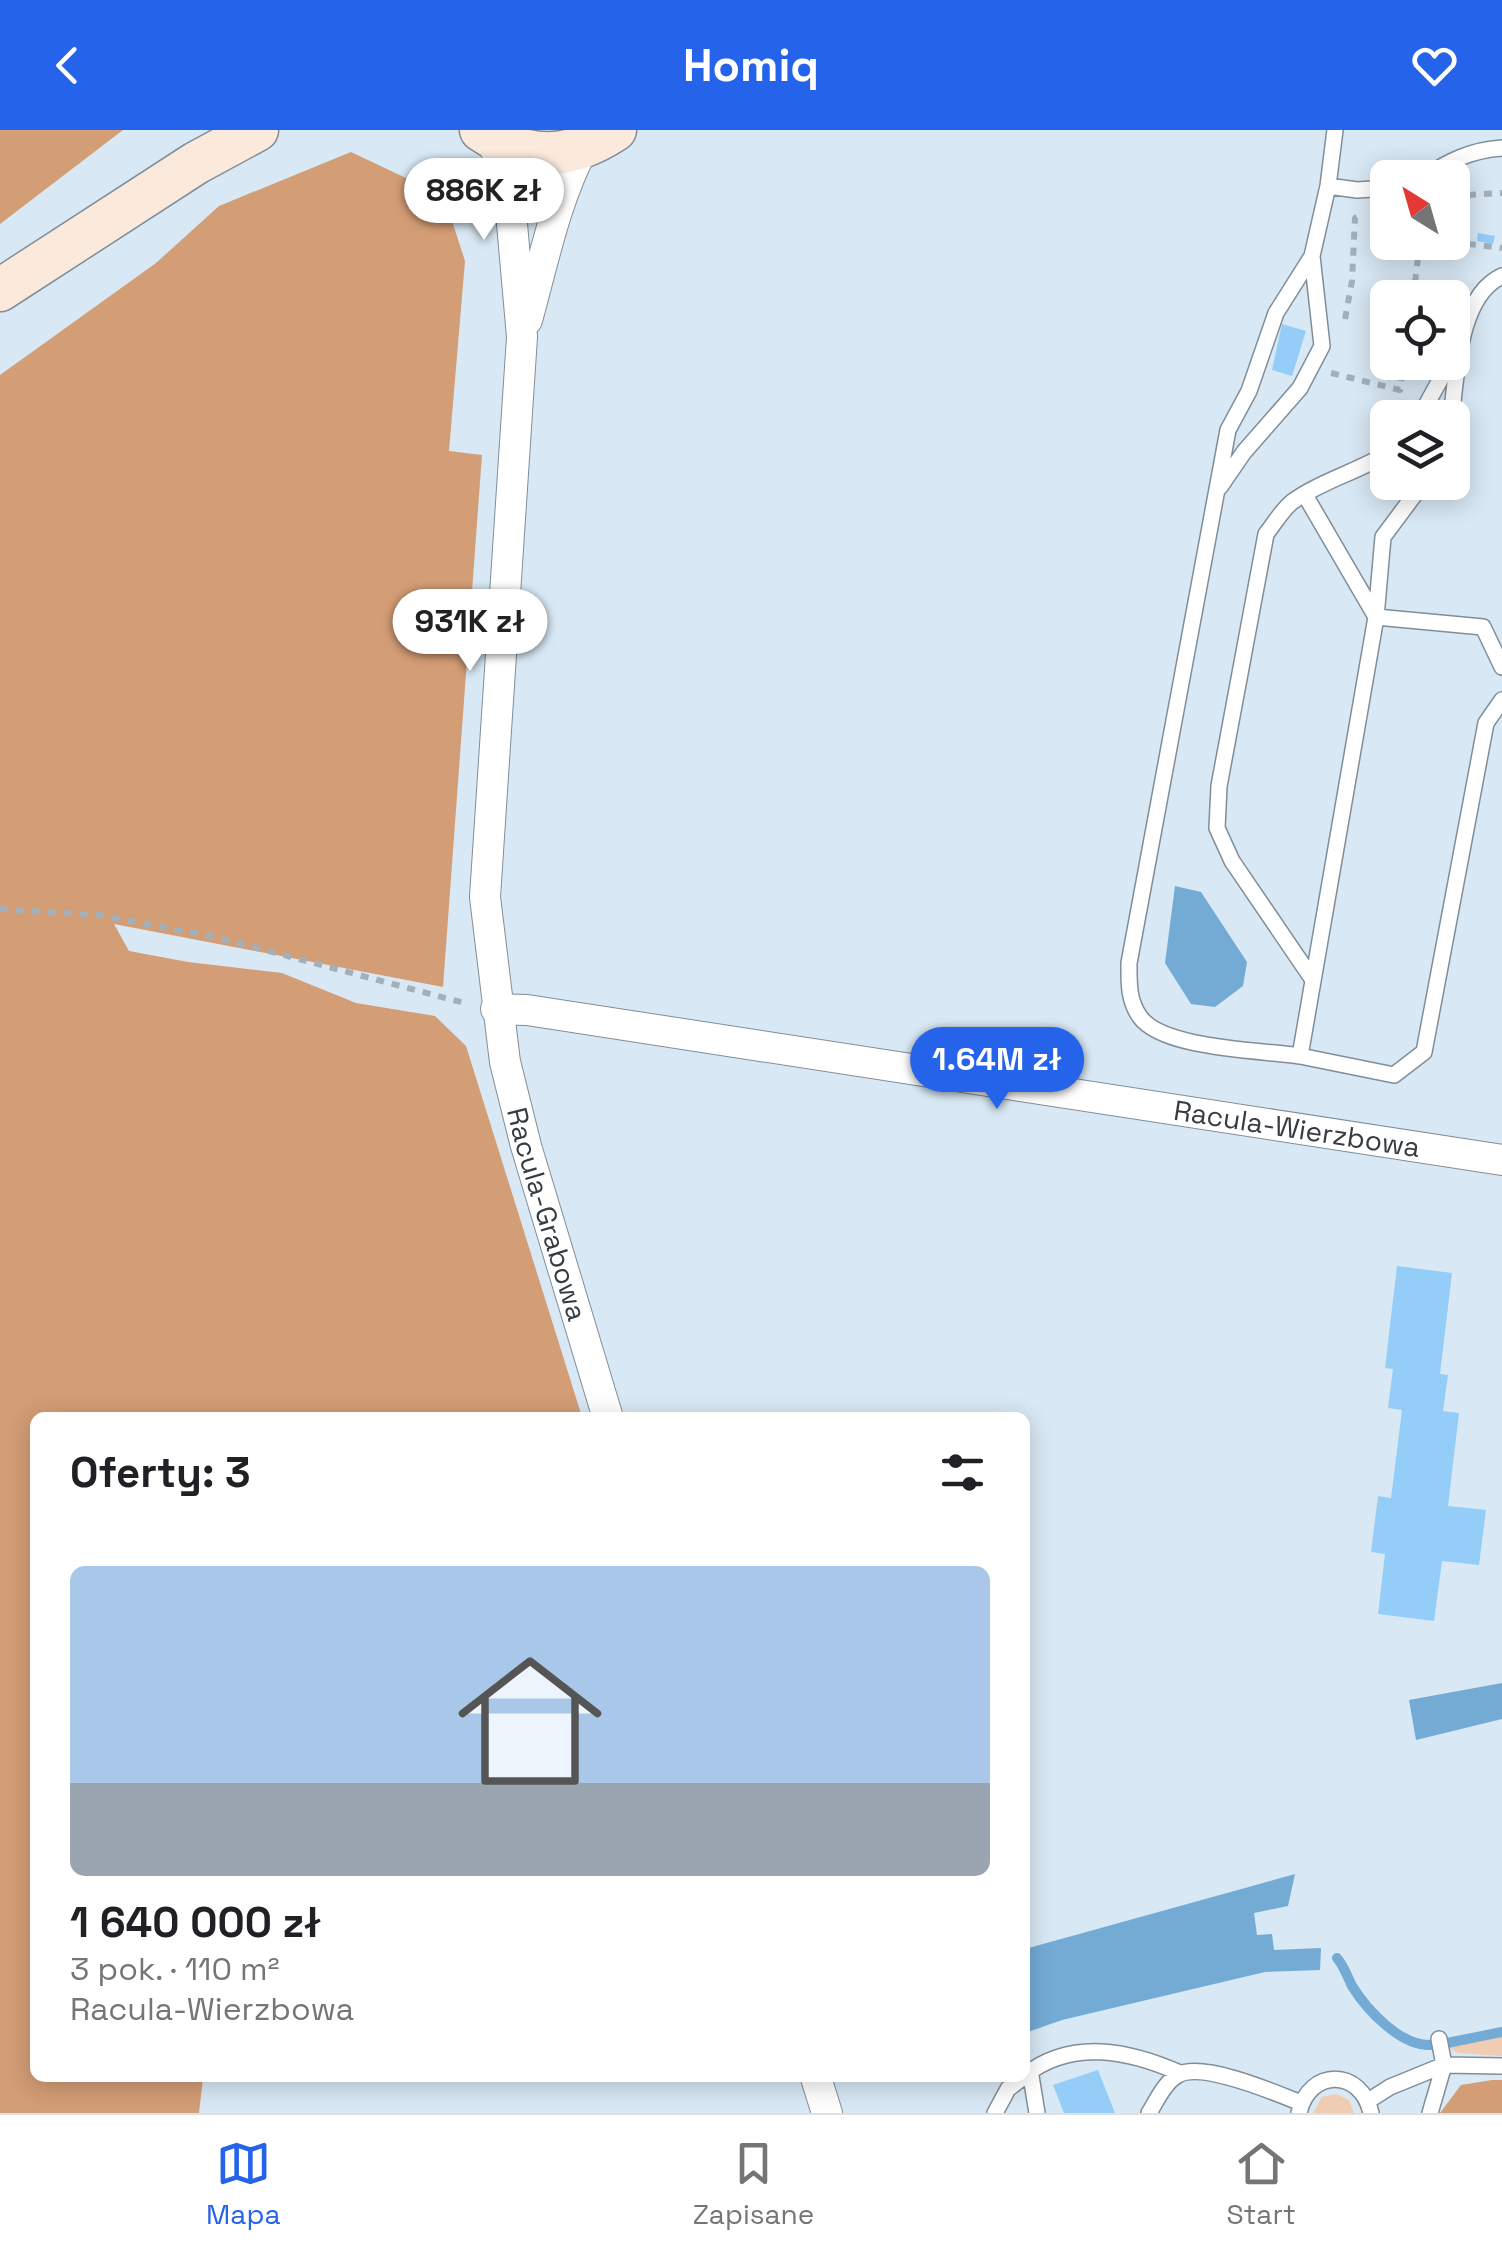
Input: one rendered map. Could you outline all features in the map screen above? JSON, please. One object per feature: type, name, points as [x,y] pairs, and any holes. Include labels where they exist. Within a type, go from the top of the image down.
[{"type":"main road","points":[[0,290],[196,162],[257,130]]},
{"type":"main road","points":[[484,133],[508,148],[538,154],[599,139]]},
{"type":"street","points":[[484,133],[502,162],[510,190],[522,338]]},
{"type":"street","points":[[522,338],[573,167],[599,139]]},
{"type":"street","name":"Racula-Grabowa","points":[[522,338],[485,896],[505,1062],[526,1146],[606,1412]]},
{"type":"street","name":"Racula-Wierzbowa","points":[[496,1009],[527,1010],[1502,1160]]},
{"type":"street","points":[[817,2082],[828,2113]]},
{"type":"lane","points":[[1335,130],[1328,186],[1312,256],[1276,314],[1250,391],[1228,430],[1130,964],[1129,994],[1142,1020],[1169,1038],[1300,1056],[1394,1075],[1424,1052],[1486,723],[1502,700]]},
{"type":"lane","points":[[1451,160],[1502,148]]},
{"type":"lane","points":[[1328,186],[1370,189]]},
{"type":"lane","points":[[1215,494],[1244,452],[1300,388],[1322,346],[1312,256]]},
{"type":"lane","points":[[1470,316],[1476,298],[1489,282],[1502,276]]},
{"type":"lane","points":[[1313,980],[1232,861],[1216,828],[1219,786],[1266,534],[1290,503],[1370,464]]},
{"type":"lane","points":[[1305,495],[1376,618]]},
{"type":"lane","points":[[1300,1056],[1376,618],[1384,537],[1411,500]]},
{"type":"lane","points":[[1376,618],[1483,627],[1502,666]]},
{"type":"lane","points":[[1430,2113],[1444,2064],[1439,2039]]},
{"type":"lane","points":[[1030,2072],[1062,2056],[1103,2050],[1144,2057],[1180,2073],[1198,2072],[1245,2082],[1300,2108],[1310,2089],[1330,2079],[1353,2084],[1370,2107],[1390,2087],[1444,2064],[1502,2066]]},
{"type":"lane","points":[[1149,2113],[1166,2086],[1180,2073]]},
{"type":"lane","points":[[994,2113],[1016,2082]]},
{"type":"lane","points":[[1028,2082],[1037,2113]]},
{"type":"path","points":[[1470,195],[1502,193]]},
{"type":"path","points":[[1343,332],[1352,281],[1356,218],[1370,213]]},
{"type":"path","points":[[1470,244],[1502,248]]},
{"type":"path","points":[[1334,359],[1327,372],[1400,390],[1401,380]]},
{"type":"path","points":[[0,909],[98,915],[216,937],[496,1009]]},
{"type":"shaded area","points":[[0,130],[123,130],[0,224]]},
{"type":"shaded area","points":[[351,152],[444,196],[465,261],[449,451],[482,455],[443,987],[114,924],[129,951],[282,973],[356,1003],[435,1016],[466,1046],[580,1412],[30,1412],[30,2082],[203,2082],[199,2113],[0,2113],[0,375],[156,263],[219,206]]},
{"type":"shaded area","points":[[1502,2034],[1502,2056],[1458,2053],[1447,2046]]},
{"type":"shaded area","points":[[1502,2080],[1502,2113],[1440,2113],[1461,2085]]},
{"type":"shaded area","points":[[1336,2094],[1349,2100],[1354,2113],[1313,2113],[1322,2097]]},
{"type":"water","points":[[1175,886],[1201,892],[1247,962],[1243,986],[1215,1007],[1191,1004],[1165,963]]},
{"type":"water","points":[[1502,1683],[1502,1719],[1416,1740],[1409,1700]]},
{"type":"water","points":[[1295,1874],[1288,1906],[1254,1913],[1257,1935],[1272,1934],[1274,1950],[1321,1948],[1320,1970],[1265,1972],[1062,2020],[1030,2031],[1030,1948]]},
{"type":"building","points":[[1478,233],[1495,236],[1493,244],[1477,241]]},
{"type":"building","points":[[1282,324],[1306,331],[1292,376],[1272,370]]},
{"type":"building","points":[[1397,1266],[1452,1273],[1440,1374],[1448,1375],[1443,1411],[1459,1413],[1448,1506],[1486,1510],[1479,1565],[1442,1561],[1434,1621],[1378,1614],[1385,1554],[1371,1552],[1378,1496],[1391,1498],[1402,1410],[1388,1408],[1393,1369],[1385,1368]]},
{"type":"building","points":[[1098,2070],[1115,2113],[1064,2113],[1053,2085]]},
{"type":"waterway","points":[[1337,1958],[1358,1996],[1376,2016],[1397,2034],[1432,2045]]},
{"type":"waterway","points":[[1447,2043],[1502,2032]]}]
